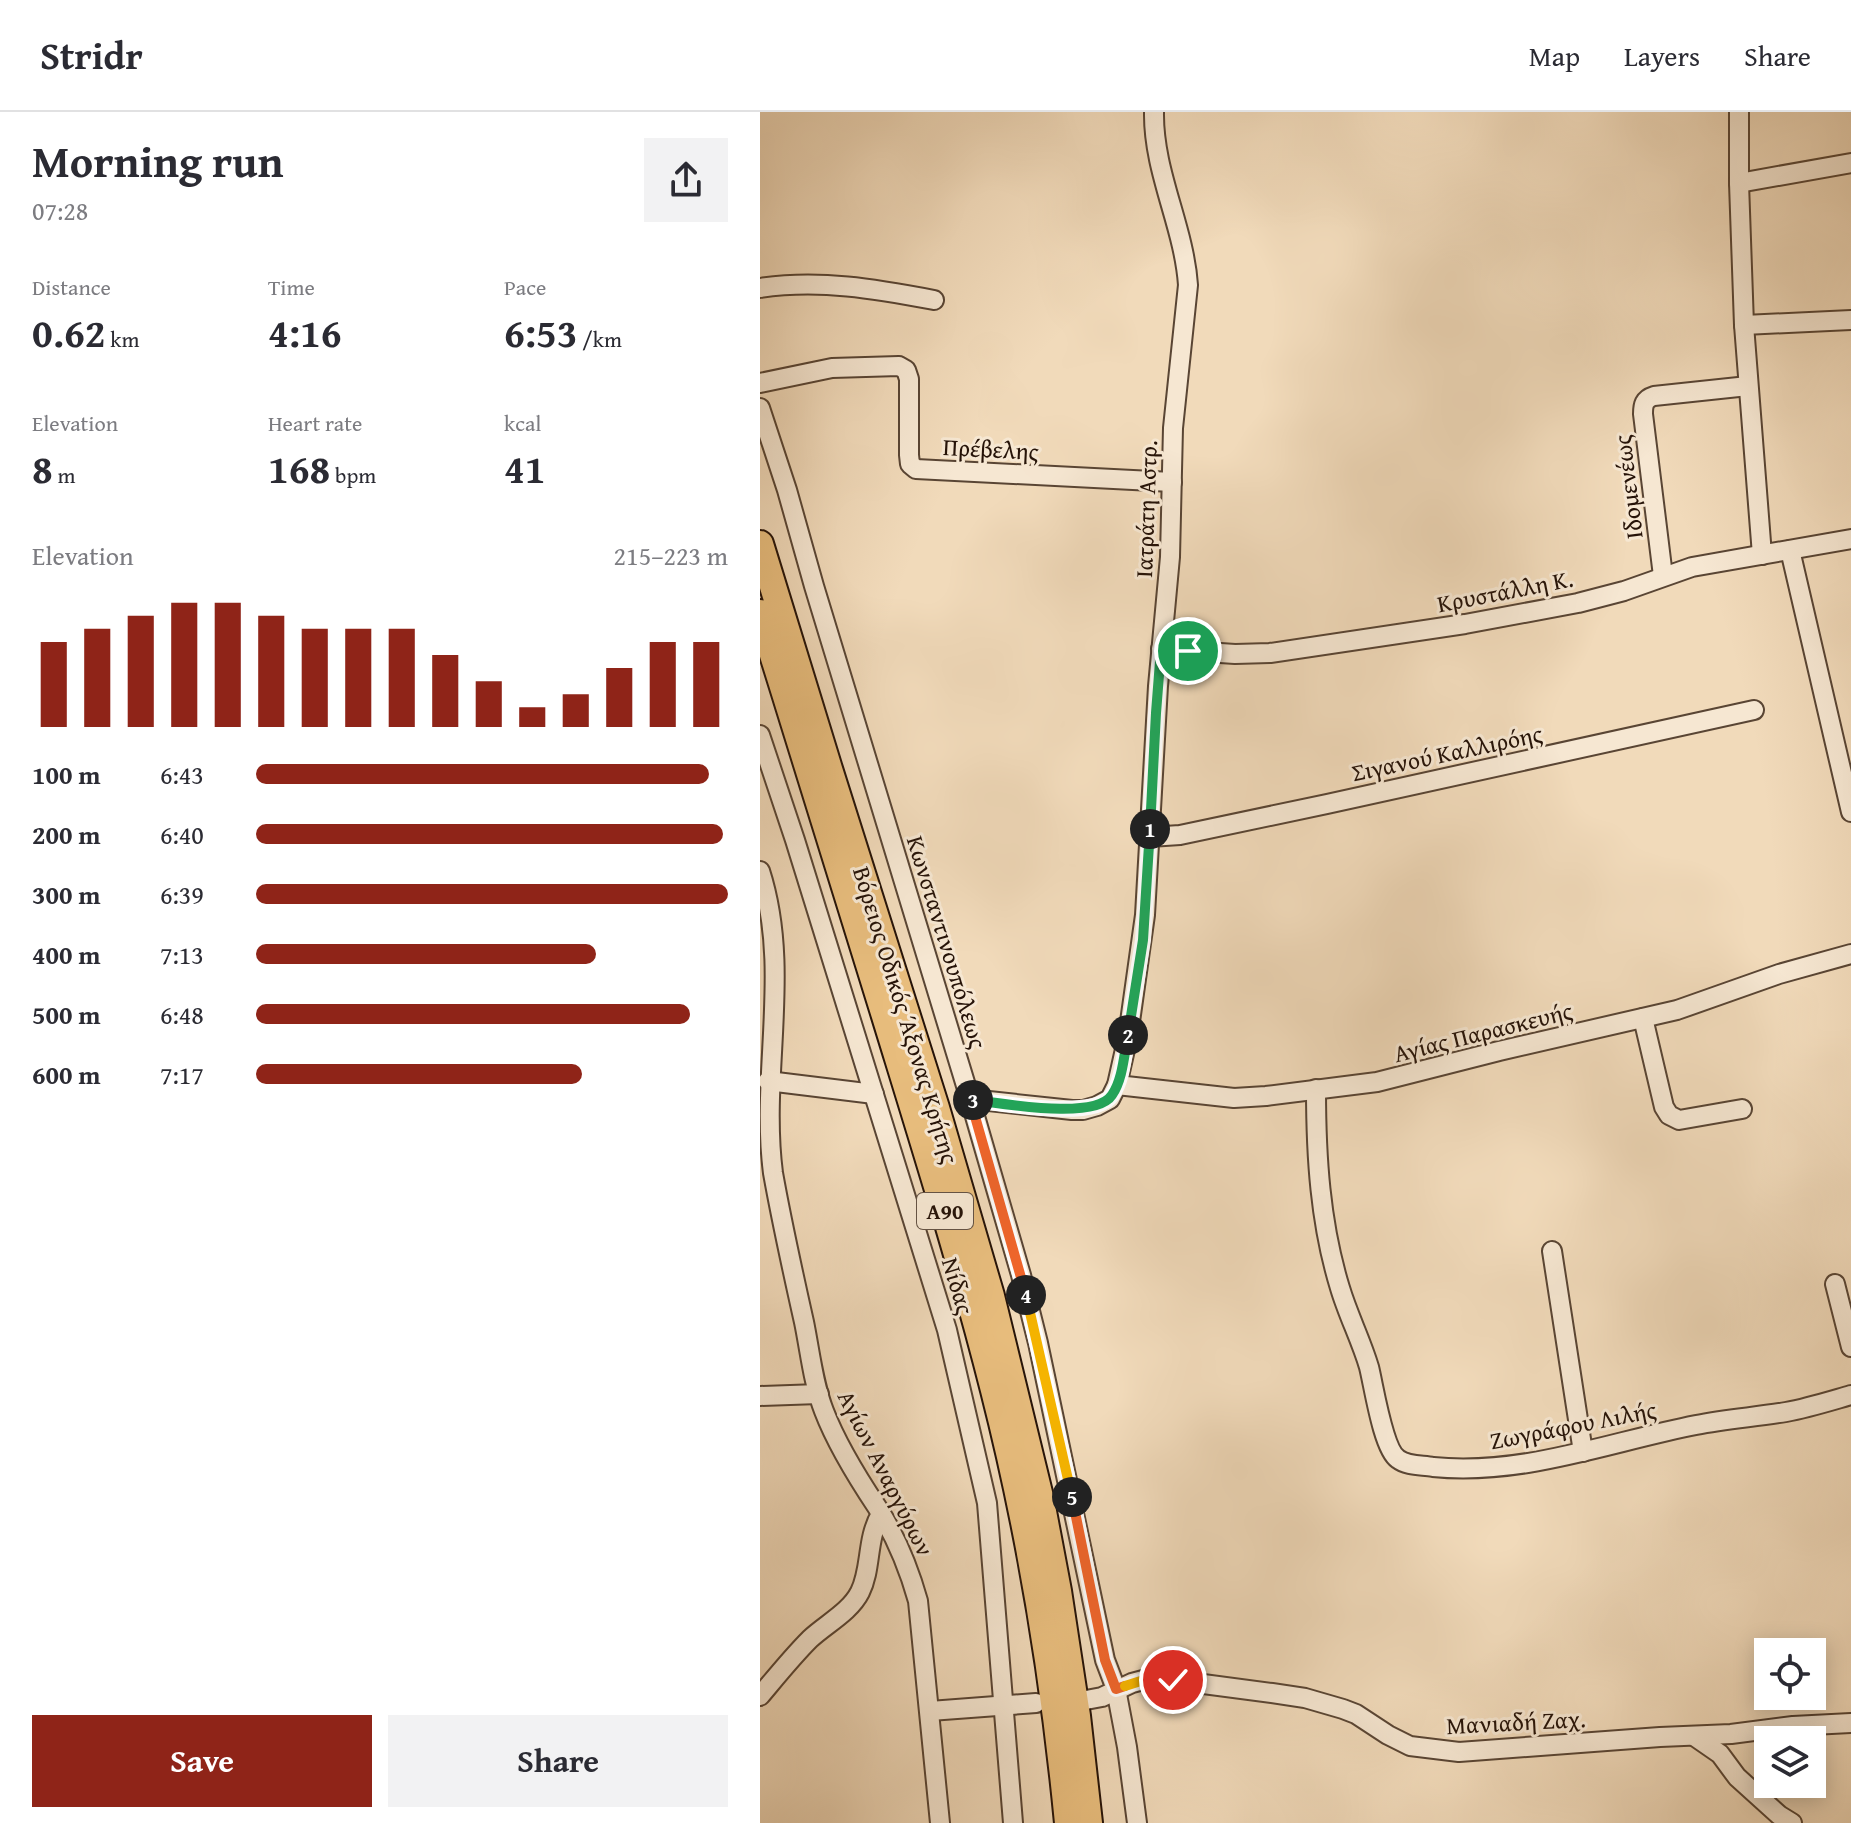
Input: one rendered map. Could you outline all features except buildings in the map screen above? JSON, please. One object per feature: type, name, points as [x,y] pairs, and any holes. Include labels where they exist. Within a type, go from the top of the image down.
[{"type":"highway","name":"Βόρειος Οδικός Άξονας Κρήτης","points":[[760,544],[936,1108],[991,1296],[1053,1561],[1077,1716],[1089,1823]]},
{"type":"highway","name":"Βόρειος Οδικός Άξονας Κρήτης","points":[[760,613],[939,1190],[994,1391],[1047,1651],[1068,1823]]},
{"type":"street","name":"Ιατράτη Αστρ.","points":[[1117,1085],[1143,940],[1156,713],[1169,583],[1173,428],[1188,285],[1181,243],[1159,162],[1154,112]]},
{"type":"street","points":[[1739,112],[1744,325],[1762,555]]},
{"type":"street","points":[[1739,183],[1851,163]]},
{"type":"street","points":[[760,288],[835,285],[871,288],[934,300]]},
{"type":"street","points":[[1744,325],[1851,320]]},
{"type":"street","name":"Πρέβελης","points":[[760,383],[832,368],[899,366],[906,370],[909,379],[909,455],[912,467],[922,470],[1172,482]]},
{"type":"street","name":"Ιδομενέως","points":[[1663,576],[1643,414],[1646,399],[1748,386]]},
{"type":"street","name":"Κωνσταντινουπόλεως","points":[[760,408],[1021,1275],[1105,1660],[1116,1689],[1137,1823]]},
{"type":"street","name":"Κρυστάλλη Κ.","points":[[1161,649],[1235,654],[1299,649],[1550,609],[1624,591],[1692,567],[1851,539]]},
{"type":"street","points":[[1790,550],[1851,812]]},
{"type":"street","name":"Σιγανού Καλλιρόης","points":[[1150,837],[1180,835],[1754,710]]},
{"type":"street","name":"Νίδας","points":[[760,735],[947,1330],[987,1503],[1013,1823]]},
{"type":"street","name":"Αγίων Αναργύρων","points":[[760,871],[773,929],[767,1001],[766,1172],[819,1394],[834,1432],[907,1567],[918,1601],[940,1823]]},
{"type":"street","name":"Αγίας Παρασκευής","points":[[1117,1085],[1234,1098],[1377,1082],[1677,1010],[1779,974],[1851,954]]},
{"type":"street","points":[[1643,1018],[1664,1107],[1669,1115],[1679,1120],[1742,1109]]},
{"type":"street","points":[[970,1099],[1083,1110],[1110,1099],[1117,1085]]},
{"type":"street","name":"Ζωγράφου Λιλής","points":[[1316,1089],[1317,1168],[1330,1253],[1368,1364],[1387,1442],[1398,1460],[1409,1464],[1468,1469],[1529,1462],[1698,1424],[1803,1409],[1851,1395]]},
{"type":"street","points":[[765,1090],[874,1094]]},
{"type":"street","points":[[1552,1251],[1583,1452]]},
{"type":"street","points":[[1835,1284],[1851,1347]]},
{"type":"street","points":[[760,1396],[819,1394]]},
{"type":"street","points":[[760,1696],[808,1642],[851,1605],[860,1592],[873,1530],[881,1514]]},
{"type":"street","name":"Μανιαδή Ζαχ.","points":[[1086,1700],[1147,1679],[1305,1698],[1356,1714],[1410,1746],[1459,1752],[1851,1723]]},
{"type":"street","points":[[930,1711],[1036,1703]]},
{"type":"street","points":[[1694,1736],[1720,1754],[1737,1777],[1792,1823]]},
{"type":"route","points":[[1173,1680],[1147,1679],[1116,1689],[1105,1660],[1038,1343],[970,1099],[1083,1110],[1110,1099],[1114,1093],[1128,1036],[1143,940],[1161,649],[1188,651]]}]
